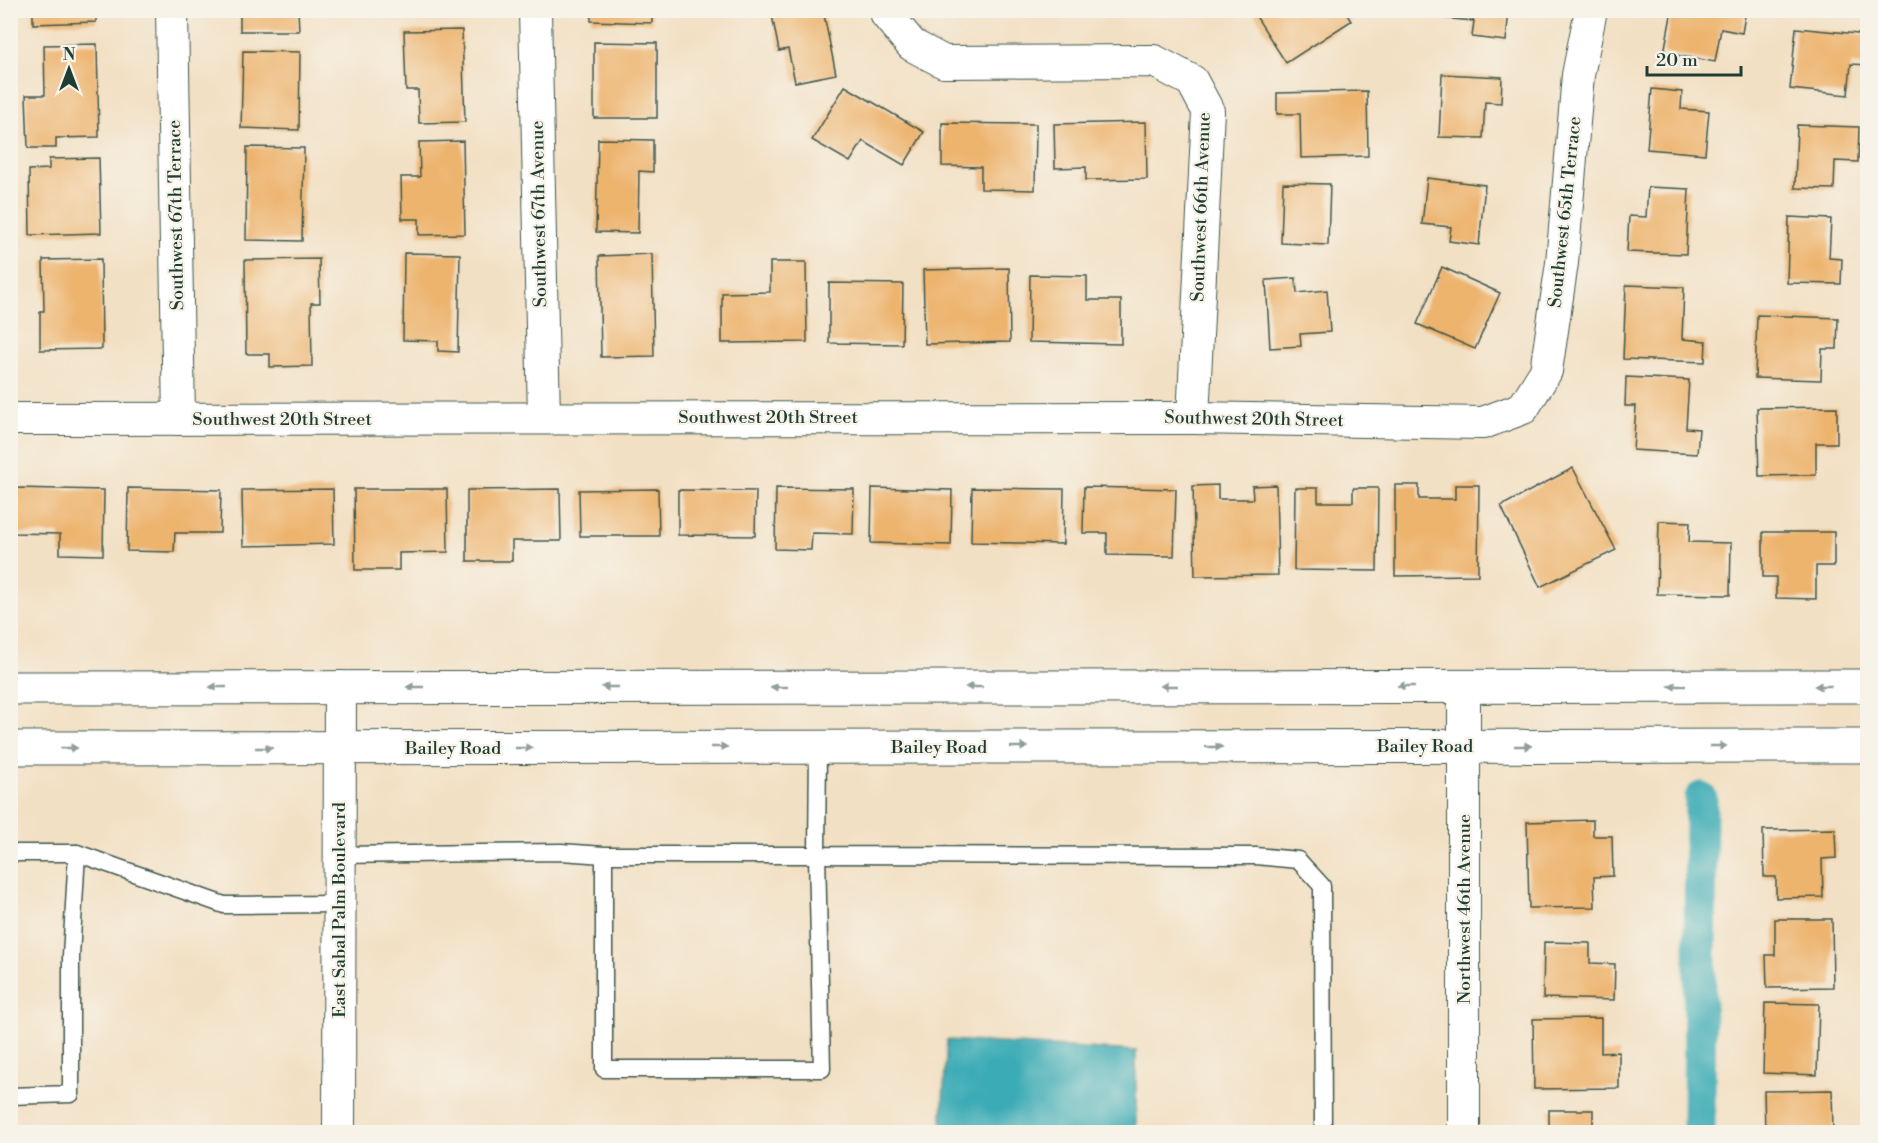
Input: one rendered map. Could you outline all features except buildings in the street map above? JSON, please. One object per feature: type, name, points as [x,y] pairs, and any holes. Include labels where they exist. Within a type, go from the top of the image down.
[{"type":"street","name":"Southwest 67th Terrace","points":[[172,10],[179,419]]},
{"type":"street","name":"Southwest 67th Avenue","points":[[535,10],[544,417]]},
{"type":"street","name":"Southwest 66th Avenue","points":[[887,10],[888,15],[912,45],[944,62],[1154,61],[1192,81],[1208,111],[1193,418]]},
{"type":"street","name":"Southwest 65th Terrace","points":[[1523,408],[1545,371],[1562,263],[1578,75],[1590,10]]},
{"type":"street","name":"Southwest 20th Street","points":[[10,419],[1193,418],[1483,423],[1523,408]]},
{"type":"street","name":"Northwest 46th Avenue","points":[[1464,686],[1464,1132]]},
{"type":"street","points":[[10,688],[1868,686]]},
{"type":"street","name":"East Sabal Palm Boulevard","points":[[339,687],[339,1132]]},
{"type":"street","name":"Bailey Road","points":[[10,748],[1868,746]]},
{"type":"lane","points":[[604,855],[604,1069],[822,1069],[817,855],[818,747]]},
{"type":"lane","points":[[339,855],[561,852],[604,855],[1256,856],[1298,860],[1322,886],[1323,1132]]},
{"type":"lane","points":[[10,853],[77,853],[224,905],[339,904]]},
{"type":"lane","points":[[10,1095],[71,1094],[71,956],[77,853]]},
{"type":"water","points":[[947,1040],[1136,1051],[1136,1132],[941,1132]]},
{"type":"waterway","points":[[1699,1132],[1701,798]]}]
